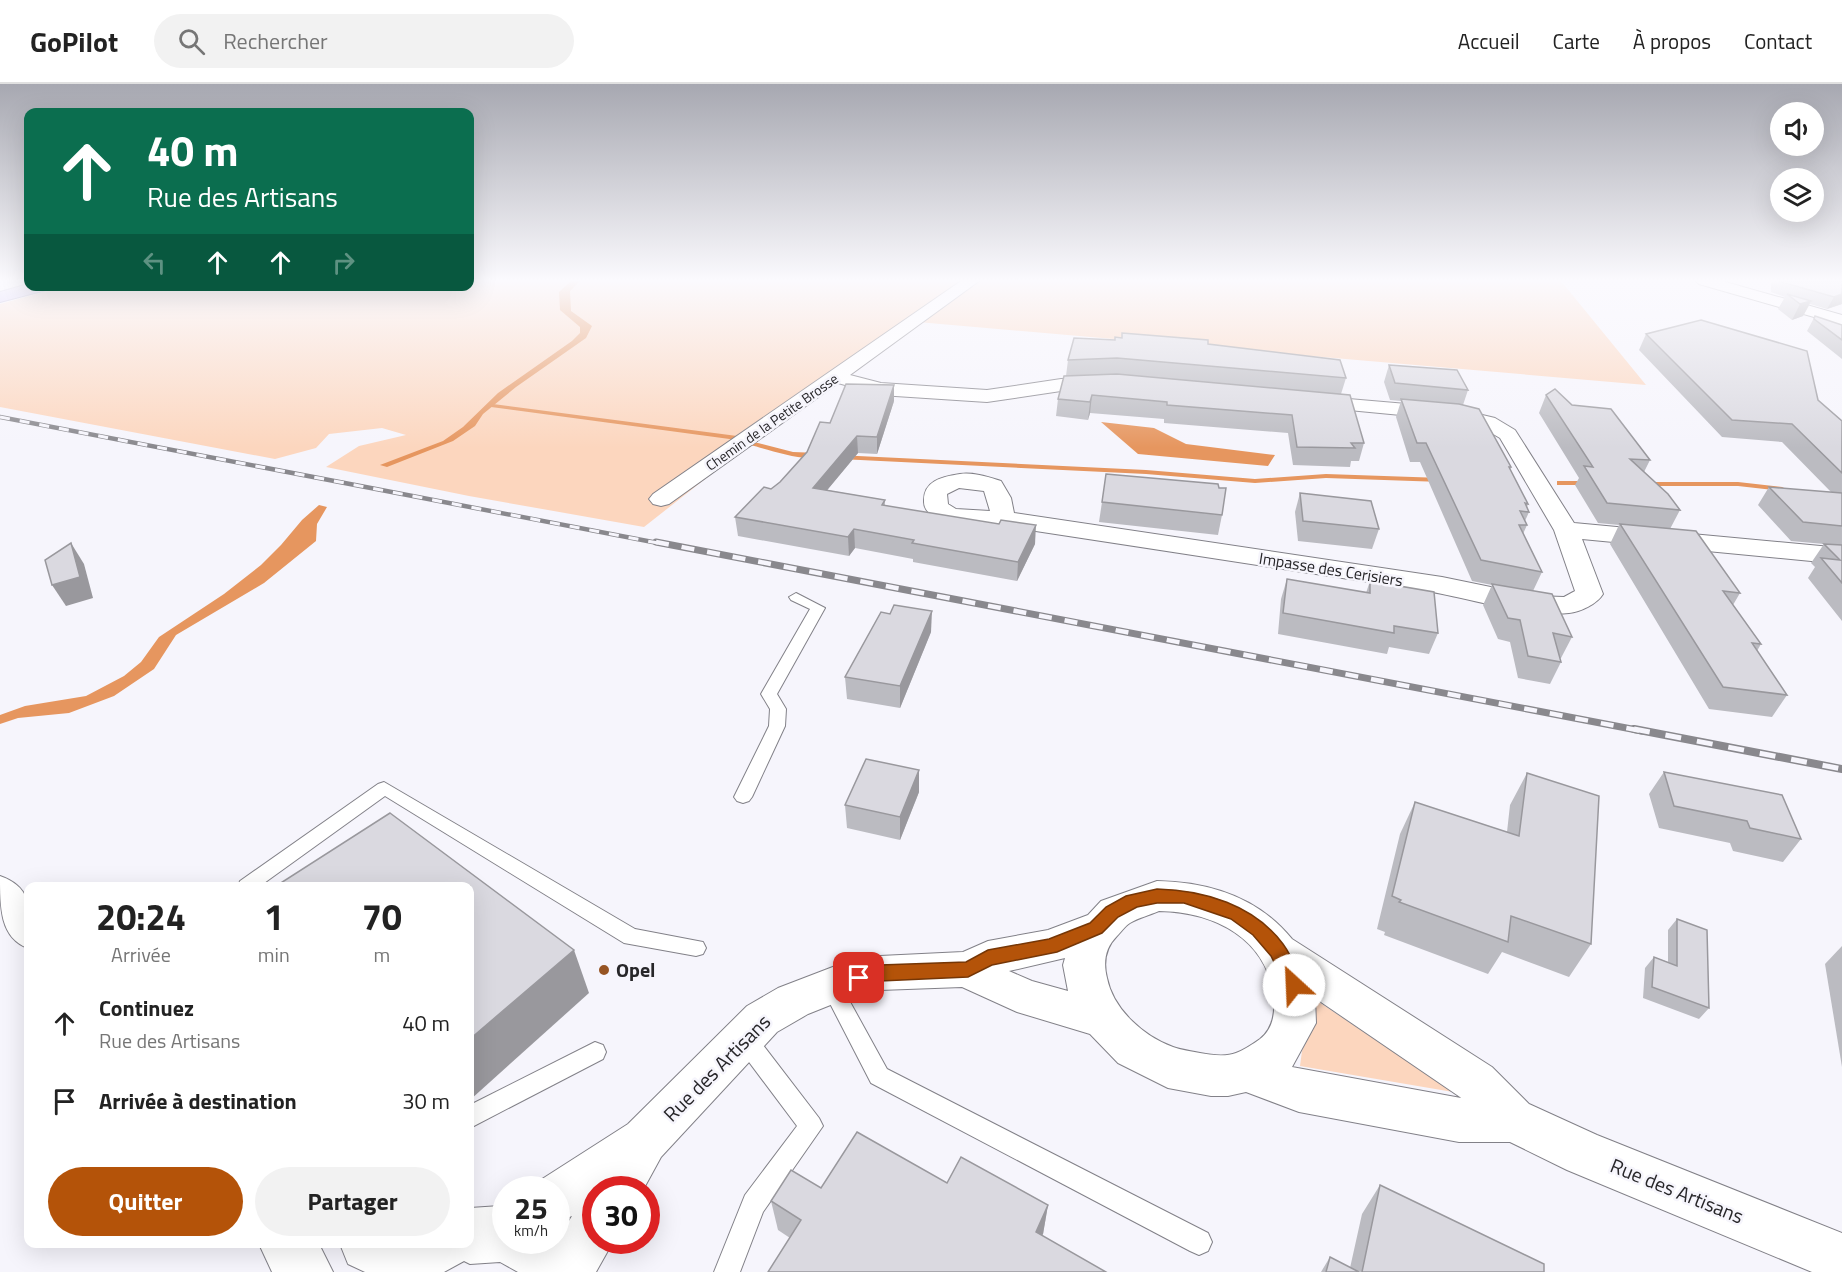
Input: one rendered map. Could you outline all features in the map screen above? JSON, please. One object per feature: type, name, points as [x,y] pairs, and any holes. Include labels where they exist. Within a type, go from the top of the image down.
[{"type":"main road","points":[[0,893],[24,925]]},
{"type":"main road","points":[[289,1248],[304,1272]]},
{"type":"main road","points":[[539,1254],[551,1272]]},
{"type":"street","name":"Chemin de la Petite Brosse","points":[[661,499],[894,336]]},
{"type":"street","points":[[838,377],[880,389],[987,396],[1062,385],[1126,384]]},
{"type":"street","points":[[1299,400],[1453,414],[1488,422],[1508,434],[1566,530],[1842,556]]},
{"type":"street","name":"Impasse des Cerisiers","points":[[1003,519],[1442,585],[1535,604],[1569,605],[1590,594],[1566,530]]},
{"type":"street","points":[[1157,896],[1184,896],[1210,902],[1237,914],[1260,930],[1278,951],[1294,985],[1296,1021],[1278,1051],[1246,1071],[1219,1076],[1192,1075],[1164,1068],[1139,1054],[1117,1037],[1100,1017],[1088,993],[1084,969],[1086,947],[1096,928],[1112,912],[1132,901],[1157,896]]},
{"type":"street","name":"Rue des Artisans","points":[[645,1140],[762,1019],[793,1000],[831,986],[880,973],[968,969],[988,958],[1051,946],[1096,928]]},
{"type":"street","name":"Rue des Artisans","points":[[1278,951],[1476,1082],[1513,1120],[1584,1153],[1842,1259]]},
{"type":"street","points":[[968,969],[990,983],[1068,1010],[1100,1017]]},
{"type":"street","name":"Rue des Artisans","points":[[1246,1071],[1299,1091],[1459,1120],[1513,1120]]},
{"type":"street","points":[[623,1176],[645,1140]]},
{"type":"street","points":[[570,1189],[645,1140]]},
{"type":"street","points":[[567,1272],[582,1247]]},
{"type":"lane","points":[[743,797],[777,726],[778,709],[769,694],[818,608],[796,597]]},
{"type":"lane","points":[[253,882],[384,788],[631,937],[696,948]]},
{"type":"lane","points":[[831,986],[879,1076],[1199,1242]]},
{"type":"lane","points":[[727,1272],[754,1204],[811,1126],[743,1037]]},
{"type":"lane","points":[[474,1115],[595,1052]]},
{"type":"shaded area","points":[[0,336],[886,336],[644,527],[469,496],[326,467],[359,446],[406,435],[382,428],[329,434],[316,448],[275,459],[0,407]]},
{"type":"shaded area","points":[[577,336],[587,336],[516,387],[483,414],[475,426],[453,441],[387,467],[380,465],[443,441],[463,427],[498,393]]},
{"type":"shaded area","points":[[1085,336],[1606,336],[1646,385]]},
{"type":"shaded area","points":[[1101,422],[1154,428],[1186,444],[1275,455],[1268,466],[1138,454]]},
{"type":"shaded area","points":[[319,505],[327,507],[317,524],[316,541],[264,583],[176,635],[154,669],[114,696],[69,713],[18,718],[0,724],[0,715],[25,706],[86,696],[124,676],[141,662],[159,637],[224,594],[261,565]]},
{"type":"shaded area","points":[[1316,1000],[1453,1092],[1300,1066],[1302,1051],[1313,1028]]},
{"type":"building","points":[[1164,336],[1208,340],[1208,344],[1340,360],[1346,378],[1117,358],[1068,360],[1074,338],[1115,340],[1115,337]]},
{"type":"building","points":[[1648,336],[1757,336],[1807,351],[1818,400],[1842,421],[1842,473],[1792,424],[1732,420]]},
{"type":"building","points":[[1389,365],[1457,370],[1468,390],[1395,383]]},
{"type":"building","points":[[1117,374],[1350,395],[1364,443],[1351,443],[1355,448],[1297,447],[1292,415],[1167,405],[1167,402],[1092,395],[1090,402],[1058,399],[1064,376]]},
{"type":"building","points":[[846,384],[894,385],[877,437],[857,436],[813,488],[885,500],[882,505],[999,524],[1001,520],[1036,525],[1018,562],[912,543],[914,540],[854,529],[848,537],[735,517],[764,487],[771,489],[780,482],[807,452],[820,422],[830,423]]},
{"type":"building","points":[[1555,389],[1572,405],[1611,409],[1650,460],[1630,459],[1668,494],[1680,510],[1607,503],[1584,466],[1593,467],[1546,395]]},
{"type":"building","points":[[1401,399],[1459,404],[1479,409],[1511,467],[1509,467],[1528,504],[1525,503],[1529,512],[1520,511],[1527,525],[1519,525],[1542,572],[1481,560],[1426,443],[1417,443]]},
{"type":"building","points":[[1106,474],[1218,484],[1219,488],[1226,488],[1222,515],[1102,502]]},
{"type":"building","points":[[1769,487],[1842,493],[1842,526],[1803,522]]},
{"type":"building","points":[[1300,493],[1371,501],[1379,529],[1303,521]]},
{"type":"building","points":[[1620,524],[1696,531],[1740,593],[1723,591],[1761,644],[1752,643],[1787,695],[1723,687]]},
{"type":"building","points":[[71,543],[80,577],[52,585],[45,560]]},
{"type":"building","points":[[1824,544],[1842,545],[1842,583],[1821,558],[1840,560]]},
{"type":"building","points":[[1287,579],[1370,593],[1370,581],[1434,592],[1438,633],[1394,626],[1394,633],[1283,613]]},
{"type":"building","points":[[1492,584],[1552,594],[1572,637],[1553,633],[1561,662],[1528,656],[1520,620],[1508,618]]},
{"type":"building","points":[[894,605],[932,611],[900,686],[845,677],[881,612],[890,614]]},
{"type":"building","points":[[866,759],[919,770],[900,817],[845,805]]},
{"type":"building","points":[[1664,772],[1782,795],[1801,839],[1750,828],[1747,821],[1674,806]]},
{"type":"building","points":[[1527,773],[1599,796],[1591,944],[1511,916],[1508,942],[1399,902],[1401,900],[1392,896],[1415,802],[1519,836]]},
{"type":"building","points":[[390,813],[574,950],[474,1036],[474,882],[282,882]]},
{"type":"building","points":[[1677,919],[1707,930],[1709,1008],[1652,987],[1654,957],[1677,966]]},
{"type":"building","points":[[857,1132],[947,1183],[961,1157],[1048,1205],[1036,1232],[1106,1272],[768,1272],[801,1220],[771,1201],[791,1170],[821,1188]]},
{"type":"building","points":[[1380,1185],[1544,1264],[1544,1272],[1362,1272]]},
{"type":"building","points":[[1330,1257],[1359,1272],[1326,1272]]},
{"type":"waterway","points":[[493,406],[737,438]]},
{"type":"waterway","points":[[753,443],[793,454],[819,455]]},
{"type":"waterway","points":[[840,457],[1146,472],[1255,481],[1326,476],[1442,480]]},
{"type":"waterway","points":[[1560,483],[1590,483]]},
{"type":"waterway","points":[[1645,484],[1738,484],[1782,489]]},
{"type":"railway","points":[[0,417],[663,544]]},
{"type":"railway","points":[[656,542],[1642,731]]},
{"type":"railway","points":[[1634,729],[1842,769]]},
{"type":"place","name":"Opel","points":[[604,970]]},
{"type":"route","points":[[859,978],[880,973],[968,969],[988,958],[1051,946],[1096,928],[1112,912],[1132,901],[1157,896],[1184,896],[1210,902],[1237,914],[1260,930],[1278,951],[1294,985]]}]
